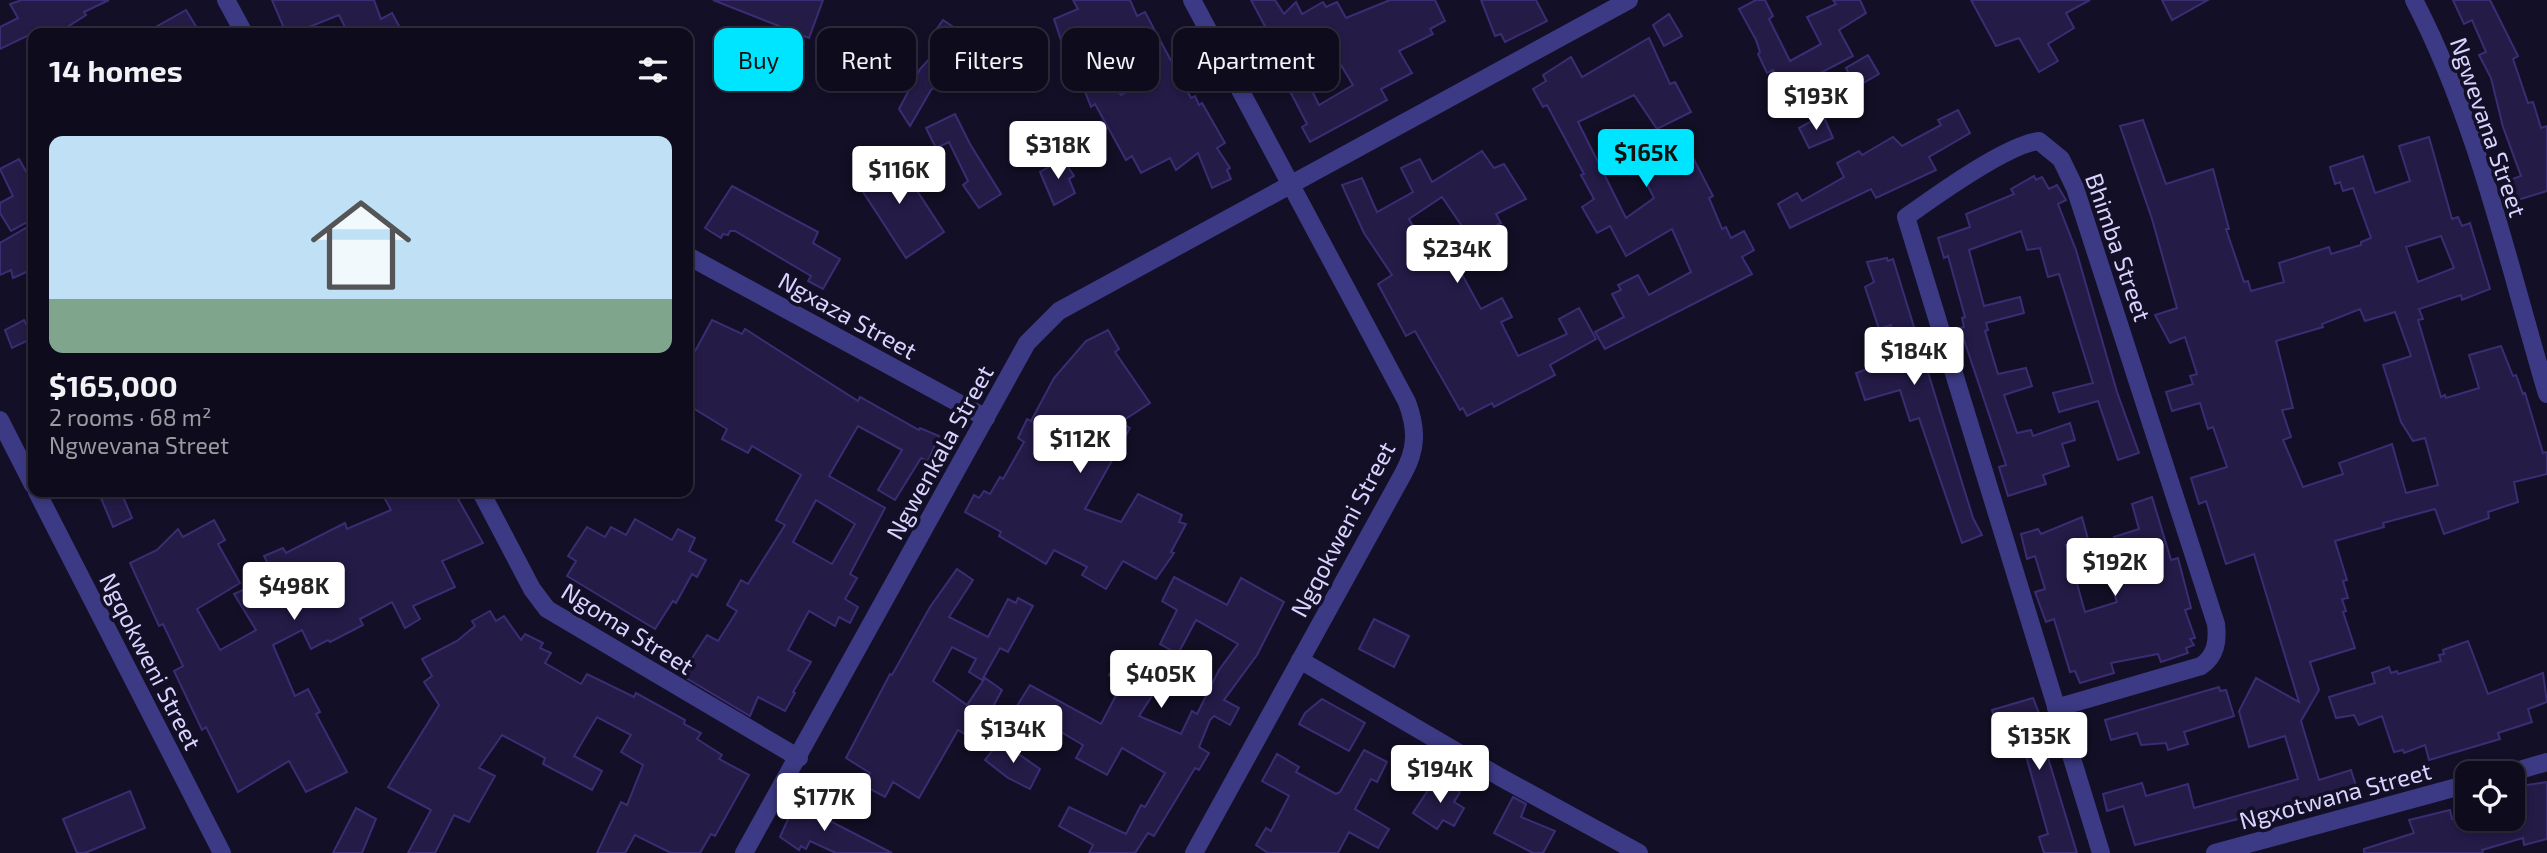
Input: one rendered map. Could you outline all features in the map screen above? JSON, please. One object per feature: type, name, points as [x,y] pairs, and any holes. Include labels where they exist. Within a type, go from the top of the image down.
[{"type":"street","points":[[226,0],[241,28]]},
{"type":"street","name":"Ngqokweni Street","points":[[1192,0],[1408,402],[1415,422],[1412,458],[1194,853]]},
{"type":"street","points":[[1289,184],[1629,0]]},
{"type":"street","name":"Ngwevana Street","points":[[2414,0],[2438,45],[2459,97],[2547,394]]},
{"type":"street","name":"Bhimba Street","points":[[2056,708],[2201,666],[2207,662],[2216,647],[2218,637],[2217,624],[2075,188],[2061,159],[2039,141],[2030,142],[1995,160],[1906,217],[2056,708],[2101,853]]},
{"type":"street","name":"Ngwenkala Street","points":[[744,853],[1027,344],[1059,311],[1289,184]]},
{"type":"street","name":"Ngxaza Street","points":[[693,259],[986,418]]},
{"type":"street","points":[[0,420],[28,475]]},
{"type":"street","name":"Ngqokweni Street","points":[[40,497],[222,853]]},
{"type":"street","name":"Ngoma Street","points":[[484,497],[532,589],[547,609],[799,758]]},
{"type":"street","points":[[1300,660],[1500,777],[1639,853]]},
{"type":"street","points":[[2525,768],[2547,762]]},
{"type":"street","name":"Ngxotwana Street","points":[[2215,853],[2455,788]]},
{"type":"building","points":[[22,0],[109,0],[84,12],[86,15],[66,28],[28,28],[28,35],[0,49],[0,27],[18,18],[10,4]]},
{"type":"building","points":[[272,0],[374,0],[381,19],[392,13],[400,28],[346,28],[339,15],[306,28],[284,28]]},
{"type":"building","points":[[713,0],[823,0],[809,38],[803,36],[803,28],[784,28]]},
{"type":"building","points":[[1073,0],[1130,0],[1137,16],[1145,12],[1154,28],[1062,28],[1062,43],[1054,19],[1078,9]]},
{"type":"building","points":[[1251,0],[1275,0],[1284,14],[1296,2],[1302,14],[1323,2],[1326,7],[1337,2],[1346,18],[1390,0],[1435,0],[1445,21],[1430,29],[1433,34],[1399,51],[1412,73],[1381,89],[1387,100],[1310,142],[1302,127],[1307,124],[1290,91],[1312,91],[1319,105],[1353,85],[1339,62],[1339,28],[1266,28]]},
{"type":"building","points":[[1481,0],[1536,0],[1547,21],[1505,42],[1501,34],[1495,36]]},
{"type":"building","points":[[1756,0],[1765,0],[1773,16],[1769,19],[1790,61],[1821,44],[1807,17],[1836,4],[1833,0],[1860,0],[1866,13],[1839,30],[1853,56],[1784,92],[1773,70],[1767,73],[1758,54],[1760,52],[1756,40],[1739,9]]},
{"type":"building","points":[[1971,0],[2090,0],[2066,13],[2074,28],[2048,44],[2058,61],[2039,72],[2019,38],[1996,46]]},
{"type":"building","points":[[2162,0],[2208,0],[2172,20]]},
{"type":"building","points":[[2453,0],[2490,0],[2518,56],[2513,59],[2528,103],[2533,102],[2541,128],[2547,126],[2547,191],[2511,202],[2504,182],[2521,176],[2503,127],[2491,78],[2479,55],[2486,52],[2472,20],[2464,24]]},
{"type":"building","points":[[186,10],[197,28],[154,28]]},
{"type":"building","points":[[1669,14],[1682,36],[1664,46],[1653,25]]},
{"type":"building","points":[[943,20],[955,28],[937,28]]},
{"type":"building","points":[[1159,38],[1173,64],[1173,91],[1187,91],[1191,98],[1195,96],[1199,105],[1202,103],[1225,143],[1217,148],[1230,168],[1227,170],[1231,179],[1212,188],[1198,153],[1176,170],[1170,158],[1141,173],[1132,156],[1126,160],[1095,104],[1091,107],[1085,91],[1119,91],[1121,95],[1128,91],[1159,91]]},
{"type":"building","points":[[1649,38],[1670,84],[1675,82],[1691,112],[1657,129],[1634,95],[1578,122],[1626,218],[1654,198],[1642,175],[1689,150],[1713,196],[1709,198],[1722,229],[1726,227],[1731,238],[1744,231],[1754,250],[1742,257],[1752,274],[1605,349],[1595,332],[1624,317],[1612,294],[1621,290],[1618,285],[1638,275],[1649,295],[1691,272],[1672,229],[1626,256],[1610,226],[1597,233],[1582,207],[1594,199],[1581,175],[1584,174],[1547,105],[1543,107],[1533,89],[1546,81],[1543,75],[1571,57],[1582,77]]},
{"type":"building","points":[[1868,55],[1879,74],[1856,87],[1846,68]]},
{"type":"building","points":[[930,58],[930,91],[910,126],[899,109],[908,91],[916,91],[916,77]]},
{"type":"building","points":[[1958,110],[1970,133],[1929,157],[1936,170],[1876,198],[1871,189],[1790,228],[1778,204],[1797,193],[1802,201],[1844,177],[1837,163],[1859,151],[1862,155],[1893,137],[1902,146],[1941,125],[1938,120]]},
{"type":"building","points":[[955,114],[1001,194],[979,208],[963,185],[968,181],[949,142],[936,148],[926,128]]},
{"type":"building","points":[[1823,115],[1833,138],[1809,148],[1799,128]]},
{"type":"building","points":[[2143,120],[2166,184],[2213,169],[2229,229],[2226,229],[2244,282],[2248,281],[2251,291],[2284,282],[2279,263],[2329,247],[2331,254],[2361,245],[2361,242],[2371,238],[2353,188],[2343,191],[2340,182],[2335,184],[2330,167],[2363,156],[2375,193],[2410,181],[2399,146],[2429,137],[2452,219],[2458,217],[2462,226],[2470,223],[2490,289],[2462,300],[2461,295],[2419,309],[2423,319],[2418,320],[2441,397],[2445,395],[2446,398],[2479,388],[2469,355],[2501,346],[2513,376],[2516,375],[2523,394],[2525,393],[2543,453],[2547,452],[2547,474],[2514,482],[2518,502],[2488,512],[2489,518],[2444,534],[2435,509],[2383,523],[2384,527],[2335,541],[2347,580],[2343,581],[2348,598],[2342,599],[2346,611],[2343,612],[2355,648],[2310,662],[2319,690],[2301,721],[2319,780],[2351,770],[2357,789],[2135,845],[2123,806],[2107,811],[2103,794],[2142,783],[2146,796],[2188,784],[2194,808],[2298,779],[2285,736],[2249,747],[2239,711],[2256,678],[2299,702],[2254,554],[2226,564],[2206,501],[2199,504],[2191,478],[2227,467],[2213,427],[2208,429],[2200,403],[2172,411],[2166,392],[2193,384],[2190,376],[2197,374],[2185,337],[2170,343],[2155,315],[2177,308],[2152,219],[2120,126]],"holes":[[[2441,236],[2454,268],[2418,282],[2406,247]],[[2360,309],[2365,321],[2395,312],[2411,356],[2383,365],[2401,422],[2413,441],[2425,438],[2438,485],[2406,493],[2392,444],[2339,463],[2343,474],[2303,487],[2283,440],[2291,437],[2282,410],[2293,408],[2276,341],[2323,327],[2322,324]]]},
{"type":"building","points":[[1482,151],[1494,168],[1504,164],[1526,199],[1496,214],[1501,223],[1488,230],[1485,226],[1468,235],[1442,197],[1409,219],[1426,249],[1454,235],[1463,255],[1454,260],[1481,309],[1502,298],[1512,317],[1501,322],[1518,356],[1567,334],[1559,319],[1579,308],[1596,339],[1550,365],[1555,375],[1494,407],[1492,403],[1467,416],[1463,408],[1460,410],[1415,331],[1406,336],[1378,284],[1392,275],[1364,233],[1342,185],[1362,178],[1377,212],[1413,192],[1401,168],[1420,159],[1432,182]]},
{"type":"building","points":[[893,154],[944,232],[906,258],[854,178]]},
{"type":"building","points":[[19,159],[28,175],[28,222],[11,231],[0,213],[0,203],[13,196],[0,169]]},
{"type":"building","points":[[1063,159],[1074,176],[1069,179],[1075,193],[1054,205],[1040,172]]},
{"type":"building","points":[[2034,176],[2036,180],[2042,177],[2049,189],[2057,185],[2066,200],[2058,204],[2076,250],[2117,392],[2139,453],[2118,460],[2098,401],[2059,412],[2053,393],[2093,383],[2059,274],[2048,277],[2040,248],[2027,250],[2021,231],[1969,250],[1984,306],[2020,297],[2024,313],[1986,323],[1988,330],[1985,331],[1998,374],[2026,368],[2032,386],[2004,395],[2017,433],[2031,430],[2033,436],[2070,423],[2075,440],[2062,444],[2069,466],[2043,475],[2046,484],[2008,496],[1999,467],[2006,465],[1960,328],[1964,327],[1962,318],[1965,317],[1948,256],[1944,258],[1938,238],[1970,227],[1966,214],[2014,194],[2011,189]]},
{"type":"building","points":[[732,186],[818,232],[813,243],[840,259],[823,289],[808,281],[811,276],[735,231],[730,231],[728,235],[723,234],[721,238],[705,228]]},
{"type":"building","points":[[26,228],[28,271],[13,278],[11,270],[0,275],[0,243]]},
{"type":"building","points":[[1887,258],[1888,261],[1893,259],[1973,518],[1982,535],[1962,543],[1919,418],[1910,421],[1900,390],[1865,400],[1856,373],[1901,357],[1891,325],[1879,329],[1865,287],[1874,282],[1867,262]]},
{"type":"building","points":[[24,320],[28,328],[28,340],[12,348],[5,330]]},
{"type":"building","points":[[712,320],[742,334],[745,329],[858,401],[860,397],[919,430],[920,428],[939,436],[928,461],[921,458],[895,500],[878,490],[902,450],[858,426],[829,476],[885,508],[850,574],[857,578],[845,599],[858,607],[850,623],[839,617],[835,626],[809,611],[788,650],[811,662],[785,711],[758,697],[750,716],[681,675],[707,635],[718,641],[737,611],[727,605],[741,580],[748,584],[785,525],[776,520],[801,475],[752,446],[748,453],[722,439],[727,429],[693,408],[693,355]],"holes":[[[816,500],[855,524],[832,564],[793,542]]]},
{"type":"building","points":[[1108,330],[1119,349],[1115,352],[1150,403],[1121,422],[1130,428],[1085,509],[1121,522],[1138,494],[1182,515],[1179,522],[1186,524],[1171,552],[1174,553],[1156,579],[1123,561],[1106,589],[1082,575],[1087,567],[1054,550],[1046,564],[999,536],[1001,532],[965,512],[974,495],[979,498],[984,491],[990,494],[1000,477],[1003,479],[1024,442],[1018,438],[1027,419],[1031,421],[1054,378],[1086,341]]},
{"type":"building","points":[[123,497],[132,518],[113,527],[101,498]]},
{"type":"building","points":[[384,497],[457,497],[483,543],[442,561],[455,587],[413,606],[420,619],[405,628],[392,602],[360,619],[363,625],[311,649],[302,630],[273,645],[295,696],[308,689],[320,712],[316,714],[347,772],[306,792],[289,761],[238,792],[206,727],[202,730],[174,671],[183,666],[163,624],[159,626],[130,563],[157,550],[178,529],[183,537],[214,520],[225,540],[218,544],[240,583],[197,609],[220,650],[256,630],[234,594],[274,576],[264,556],[283,548],[286,553],[345,523],[347,529],[391,510]]},
{"type":"building","points":[[2152,497],[2171,560],[2178,558],[2191,608],[2185,610],[2195,638],[2190,639],[2194,645],[2186,648],[2188,653],[2161,662],[2158,654],[2111,663],[2114,673],[2080,683],[2075,671],[2070,672],[2054,619],[2046,622],[2035,592],[2045,589],[2035,556],[2027,559],[2021,534],[2038,529],[2041,534],[2082,517],[2088,539],[2066,545],[2085,612],[2117,602],[2107,571],[2123,565],[2114,537],[2139,529],[2132,504]]},
{"type":"building","points":[[635,519],[672,540],[678,529],[695,538],[689,551],[706,560],[697,577],[692,574],[676,603],[673,601],[655,629],[567,576],[576,561],[568,556],[587,527],[605,537],[611,527],[626,535]]},
{"type":"building","points":[[957,569],[973,580],[949,617],[988,637],[1008,599],[1016,603],[1018,598],[1033,606],[1008,652],[1000,648],[982,680],[969,672],[976,659],[952,647],[933,681],[967,705],[985,678],[1002,690],[975,740],[958,730],[919,798],[893,782],[885,797],[863,785],[870,773],[846,758],[890,674],[892,675],[930,607]]},
{"type":"building","points":[[1174,577],[1227,605],[1241,578],[1284,602],[1257,655],[1224,700],[1239,708],[1230,725],[1214,716],[1210,720],[1199,747],[1209,753],[1199,770],[1195,768],[1154,836],[1148,833],[1135,853],[1089,853],[1093,845],[1059,826],[1069,807],[1126,834],[1141,805],[1145,807],[1165,773],[1122,748],[1107,775],[1076,758],[1083,745],[1017,706],[1030,685],[1101,724],[1122,684],[1109,675],[1119,659],[1159,685],[1139,716],[1181,734],[1192,711],[1197,714],[1219,670],[1238,644],[1196,620],[1178,654],[1160,644],[1177,610],[1162,601]]},
{"type":"building","points":[[490,611],[496,621],[504,616],[521,640],[525,634],[543,643],[540,648],[551,653],[545,663],[581,684],[587,674],[634,697],[636,693],[685,720],[684,724],[701,733],[697,739],[722,755],[719,759],[749,775],[715,836],[711,834],[700,853],[671,853],[635,835],[625,853],[597,853],[621,802],[627,805],[643,765],[621,752],[631,735],[597,717],[574,756],[602,771],[592,790],[543,764],[545,758],[502,735],[479,768],[495,776],[469,822],[454,815],[435,853],[408,853],[431,810],[388,787],[439,705],[424,682],[432,676],[422,659],[457,641],[475,626],[472,621]]},
{"type":"building","points":[[1374,619],[1409,636],[1394,667],[1359,649]]},
{"type":"building","points":[[2468,641],[2488,694],[2543,673],[2547,702],[2528,709],[2532,722],[2498,733],[2500,739],[2429,760],[2425,745],[2404,753],[2403,750],[2394,752],[2382,716],[2359,725],[2354,715],[2336,718],[2329,697],[2375,683],[2372,673],[2389,667],[2391,673],[2397,671],[2398,674],[2441,661],[2439,655],[2444,654],[2443,650]]},
{"type":"building","points":[[2219,687],[2220,691],[2226,690],[2234,716],[2184,732],[2188,744],[2168,750],[2166,743],[2141,745],[2137,733],[2111,740],[2105,720]]},
{"type":"building","points":[[2033,698],[2043,723],[2038,725],[2077,853],[2044,853],[2039,837],[2048,834],[2019,731],[2000,736],[1992,710]]},
{"type":"building","points":[[1322,699],[1365,723],[1349,751],[1299,724],[1305,713]]},
{"type":"building","points":[[1000,741],[1040,769],[1030,789],[1008,778],[985,760]]},
{"type":"building","points":[[1364,750],[1387,762],[1377,782],[1371,779],[1355,809],[1389,829],[1378,848],[1349,832],[1338,853],[1268,853],[1256,845],[1266,828],[1271,831],[1289,796],[1262,781],[1277,754],[1299,767],[1296,772],[1336,794],[1340,792]]},
{"type":"building","points":[[1436,778],[1460,792],[1454,802],[1464,808],[1454,826],[1443,820],[1437,829],[1413,813]]},
{"type":"building","points":[[2547,782],[2547,839],[2524,845],[2523,838],[2482,850],[2483,853],[2364,853],[2364,849],[2414,833],[2409,820],[2450,810],[2452,819],[2455,819],[2455,831],[2525,831],[2525,785]]},
{"type":"building","points":[[130,791],[145,828],[85,853],[77,853],[63,819]]},
{"type":"building","points":[[1513,797],[1526,804],[1521,817],[1555,831],[1543,853],[1533,853],[1494,833]]},
{"type":"building","points":[[802,802],[814,809],[817,804],[832,813],[828,820],[892,853],[836,853],[810,841],[806,849],[801,846],[799,850],[780,837],[793,808],[797,810]]},
{"type":"building","points":[[356,808],[376,819],[362,853],[333,853]]}]
